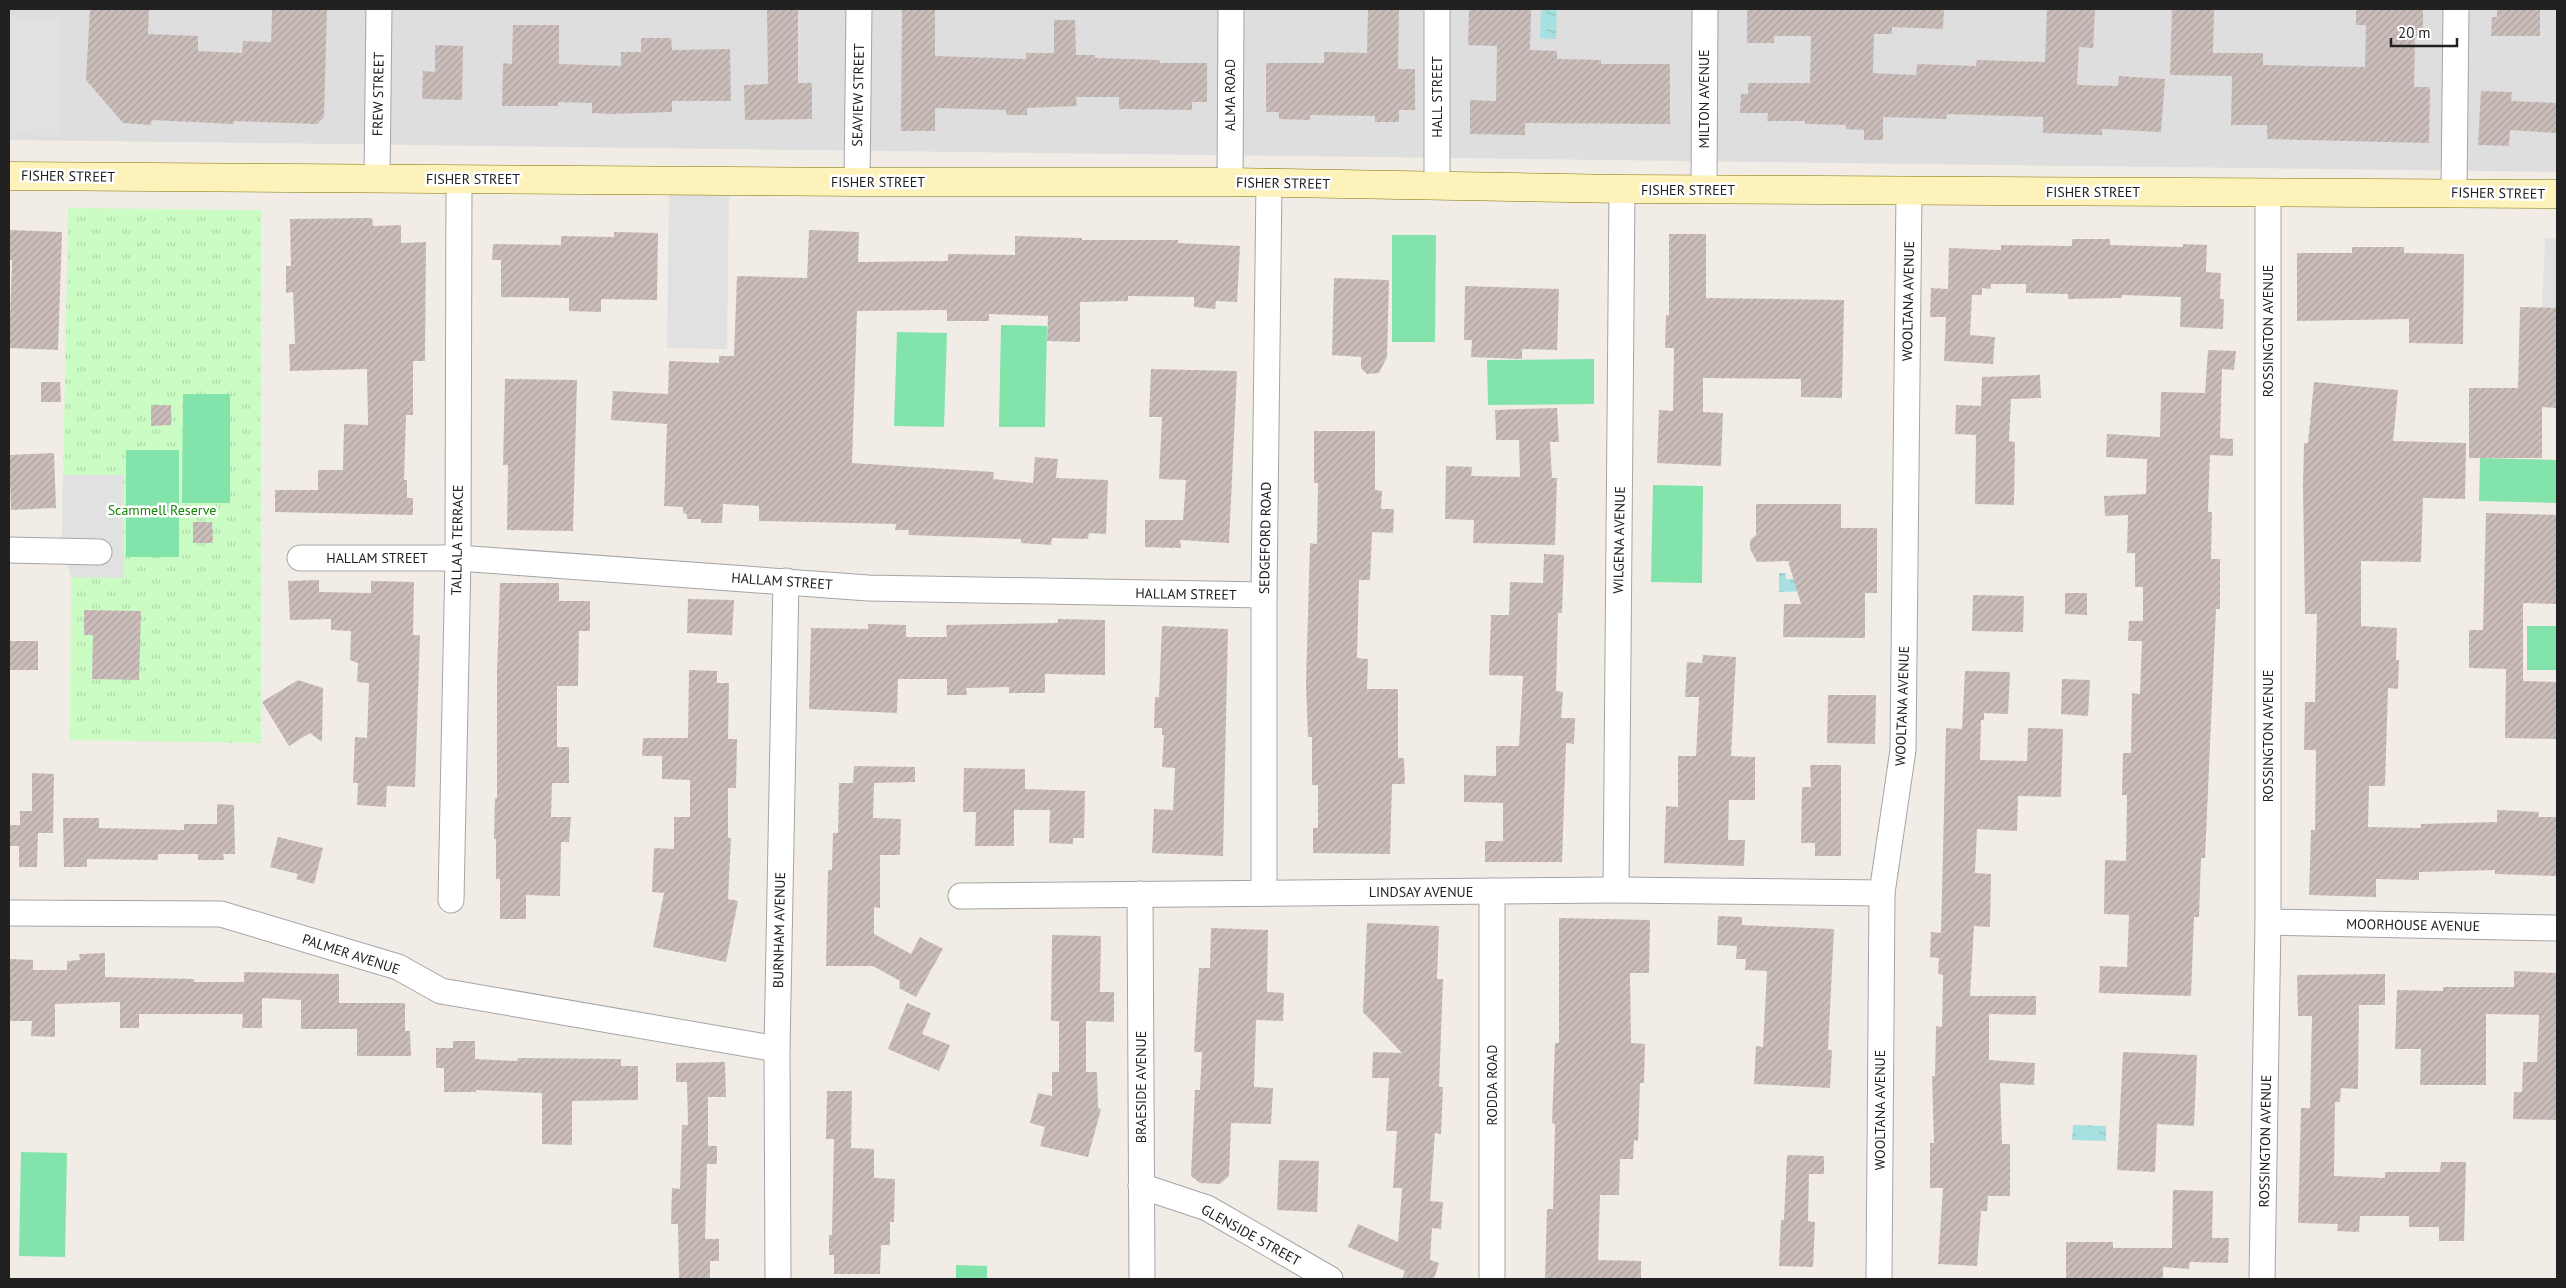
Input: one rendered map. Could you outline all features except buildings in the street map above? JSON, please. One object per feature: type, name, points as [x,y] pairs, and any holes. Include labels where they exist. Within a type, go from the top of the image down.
[{"type":"street","name":"FREW STREET","points":[[376,179],[379,9]]},
{"type":"street","name":"SEAVIEW STREET","points":[[857,182],[859,9]]},
{"type":"street","name":"ALMA ROAD","points":[[1230,182],[1231,9]]},
{"type":"street","name":"HALL STREET","points":[[1437,9],[1437,186]]},
{"type":"street","name":"MILTON AVENUE","points":[[1704,190],[1705,9]]},
{"type":"street","points":[[2454,192],[2456,9]]},
{"type":"street","name":"FISHER STREET","points":[[9,176],[857,182],[1269,182],[1622,190],[2454,192],[2557,194]]},
{"type":"street","name":"TALLALA TERRACE","points":[[451,900],[458,558],[459,179]]},
{"type":"street","name":"SEDGEFORD ROAD","points":[[1264,893],[1264,595],[1269,182]]},
{"type":"street","name":"WILGENA AVENUE","points":[[1616,890],[1622,190]]},
{"type":"street","name":"WOOLTANA AVENUE","points":[[1879,1279],[1882,893],[1903,750],[1909,192]]},
{"type":"street","name":"ROSSINGTON AVENUE","points":[[2262,1279],[2268,922],[2268,192]]},
{"type":"street","points":[[9,550],[99,552]]},
{"type":"street","name":"HALLAM STREET","points":[[300,558],[458,558],[868,588],[1264,595]]},
{"type":"street","name":"BURNHAM AVENUE","points":[[778,1279],[777,1049],[786,581]]},
{"type":"street","name":"LINDSAY AVENUE","points":[[961,896],[1616,890],[1882,893]]},
{"type":"street","name":"RODDA ROAD","points":[[1492,891],[1492,1279]]},
{"type":"street","name":"BRAESIDE AVENUE","points":[[1140,894],[1142,1279]]},
{"type":"street","name":"PALMER AVENUE","points":[[9,913],[221,914],[398,967],[441,991],[777,1049]]},
{"type":"street","name":"MOORHOUSE AVENUE","points":[[2268,922],[2557,928]]},
{"type":"street","name":"GLENSIDE STREET","points":[[1141,1186],[1207,1208],[1330,1279]]},
{"type":"shaded area","points":[[9,9],[2557,9],[2557,172],[9,140]]},
{"type":"shaded area","points":[[9,18],[61,19],[59,135],[9,134]]},
{"type":"shaded area","points":[[669,192],[729,193],[727,349],[667,348]]},
{"type":"shaded area","points":[[2545,238],[2557,238],[2557,308],[2542,308]]},
{"type":"shaded area","points":[[63,475],[123,475],[124,578],[71,577],[62,545]]},
{"type":"green space","name":"Scammell Reserve","points":[[68,208],[261,210],[261,743],[70,740],[71,577],[62,545]]},
{"type":"green space","points":[[1392,235],[1436,235],[1435,342],[1392,342]]},
{"type":"green space","points":[[1001,325],[1047,326],[1045,427],[999,427]]},
{"type":"green space","points":[[897,332],[947,333],[944,427],[894,426]]},
{"type":"green space","points":[[1594,359],[1594,404],[1488,405],[1487,360]]},
{"type":"green space","points":[[183,394],[230,394],[230,503],[182,503]]},
{"type":"green space","points":[[126,450],[179,450],[179,557],[126,557]]},
{"type":"green space","points":[[2480,458],[2557,460],[2557,503],[2479,501]]},
{"type":"green space","points":[[1653,485],[1703,486],[1702,583],[1651,582]]},
{"type":"green space","points":[[2527,626],[2557,626],[2557,670],[2527,670]]},
{"type":"green space","points":[[21,1152],[67,1153],[65,1257],[19,1256]]},
{"type":"green space","points":[[956,1265],[987,1266],[987,1279],[956,1279]]},
{"type":"water","points":[[1541,9],[1557,9],[1556,39],[1540,38]]},
{"type":"water","points":[[1779,573],[1786,573],[1786,579],[1807,579],[1807,591],[1779,592]]},
{"type":"water","points":[[2073,1125],[2106,1126],[2106,1141],[2072,1140]]}]
